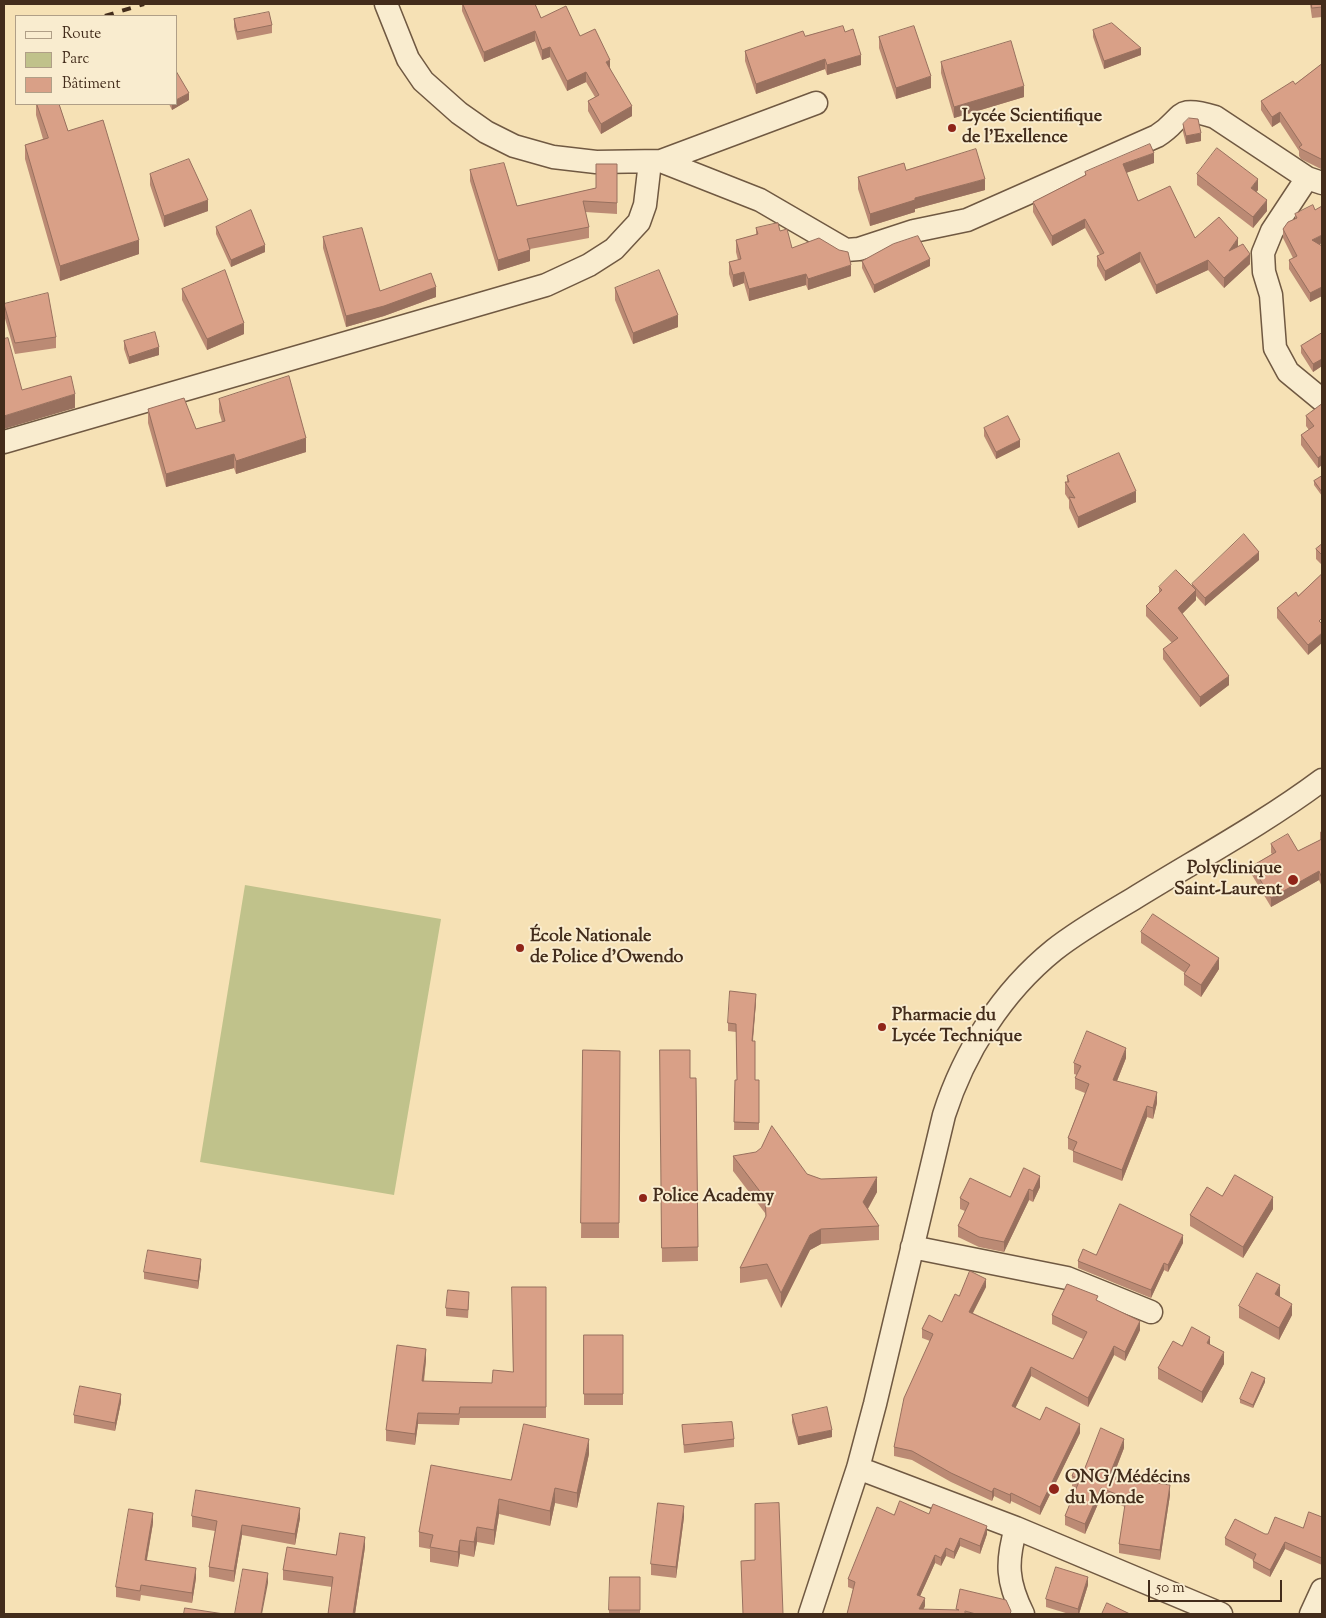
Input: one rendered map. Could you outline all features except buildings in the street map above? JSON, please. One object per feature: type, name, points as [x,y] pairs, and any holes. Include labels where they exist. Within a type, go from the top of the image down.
[{"type":"street","points":[[386,4],[408,59],[423,81],[459,113],[486,132],[514,146],[552,157],[596,162],[656,161],[816,103]]},
{"type":"street","points":[[656,161],[760,200],[846,250],[859,249],[914,231],[938,228],[967,220],[1157,136],[1168,130],[1174,119],[1182,113],[1199,112],[1215,117],[1314,180],[1272,231],[1263,254],[1264,272],[1271,295],[1275,348],[1288,372],[1322,400]]},
{"type":"street","points":[[4,442],[546,285],[589,265],[614,249],[639,222],[656,161]]},
{"type":"street","points":[[810,1614],[858,1468],[875,1404],[937,1140],[951,1092],[980,1035],[1019,984],[1054,950],[1076,934],[1322,780]]},
{"type":"street","points":[[912,1247],[1067,1278],[1151,1312]]},
{"type":"street","points":[[858,1468],[1016,1528],[1221,1614]]},
{"type":"street","points":[[1016,1528],[1010,1550],[1008,1574],[1015,1599],[1023,1614]]},
{"type":"street","points":[[1311,1614],[1322,1590]]},
{"type":"green space","points":[[245,885],[441,919],[394,1195],[200,1162]]},
{"type":"railway","points":[[108,15],[144,4]]},
{"type":"place","name":"Lycée Scientifique de l'Exellence","points":[[952,128]]},
{"type":"place","name":"Polyclinique Saint-Laurent","points":[[1293,880]]},
{"type":"place","name":"École Nationale de Police d’Owendo","points":[[520,948]]},
{"type":"place","name":"Pharmacie du Lycée Technique","points":[[882,1027]]},
{"type":"place","name":"Police Academy","points":[[643,1198]]},
{"type":"place","name":"ONG/Médécins du Monde","points":[[1054,1489]]}]
